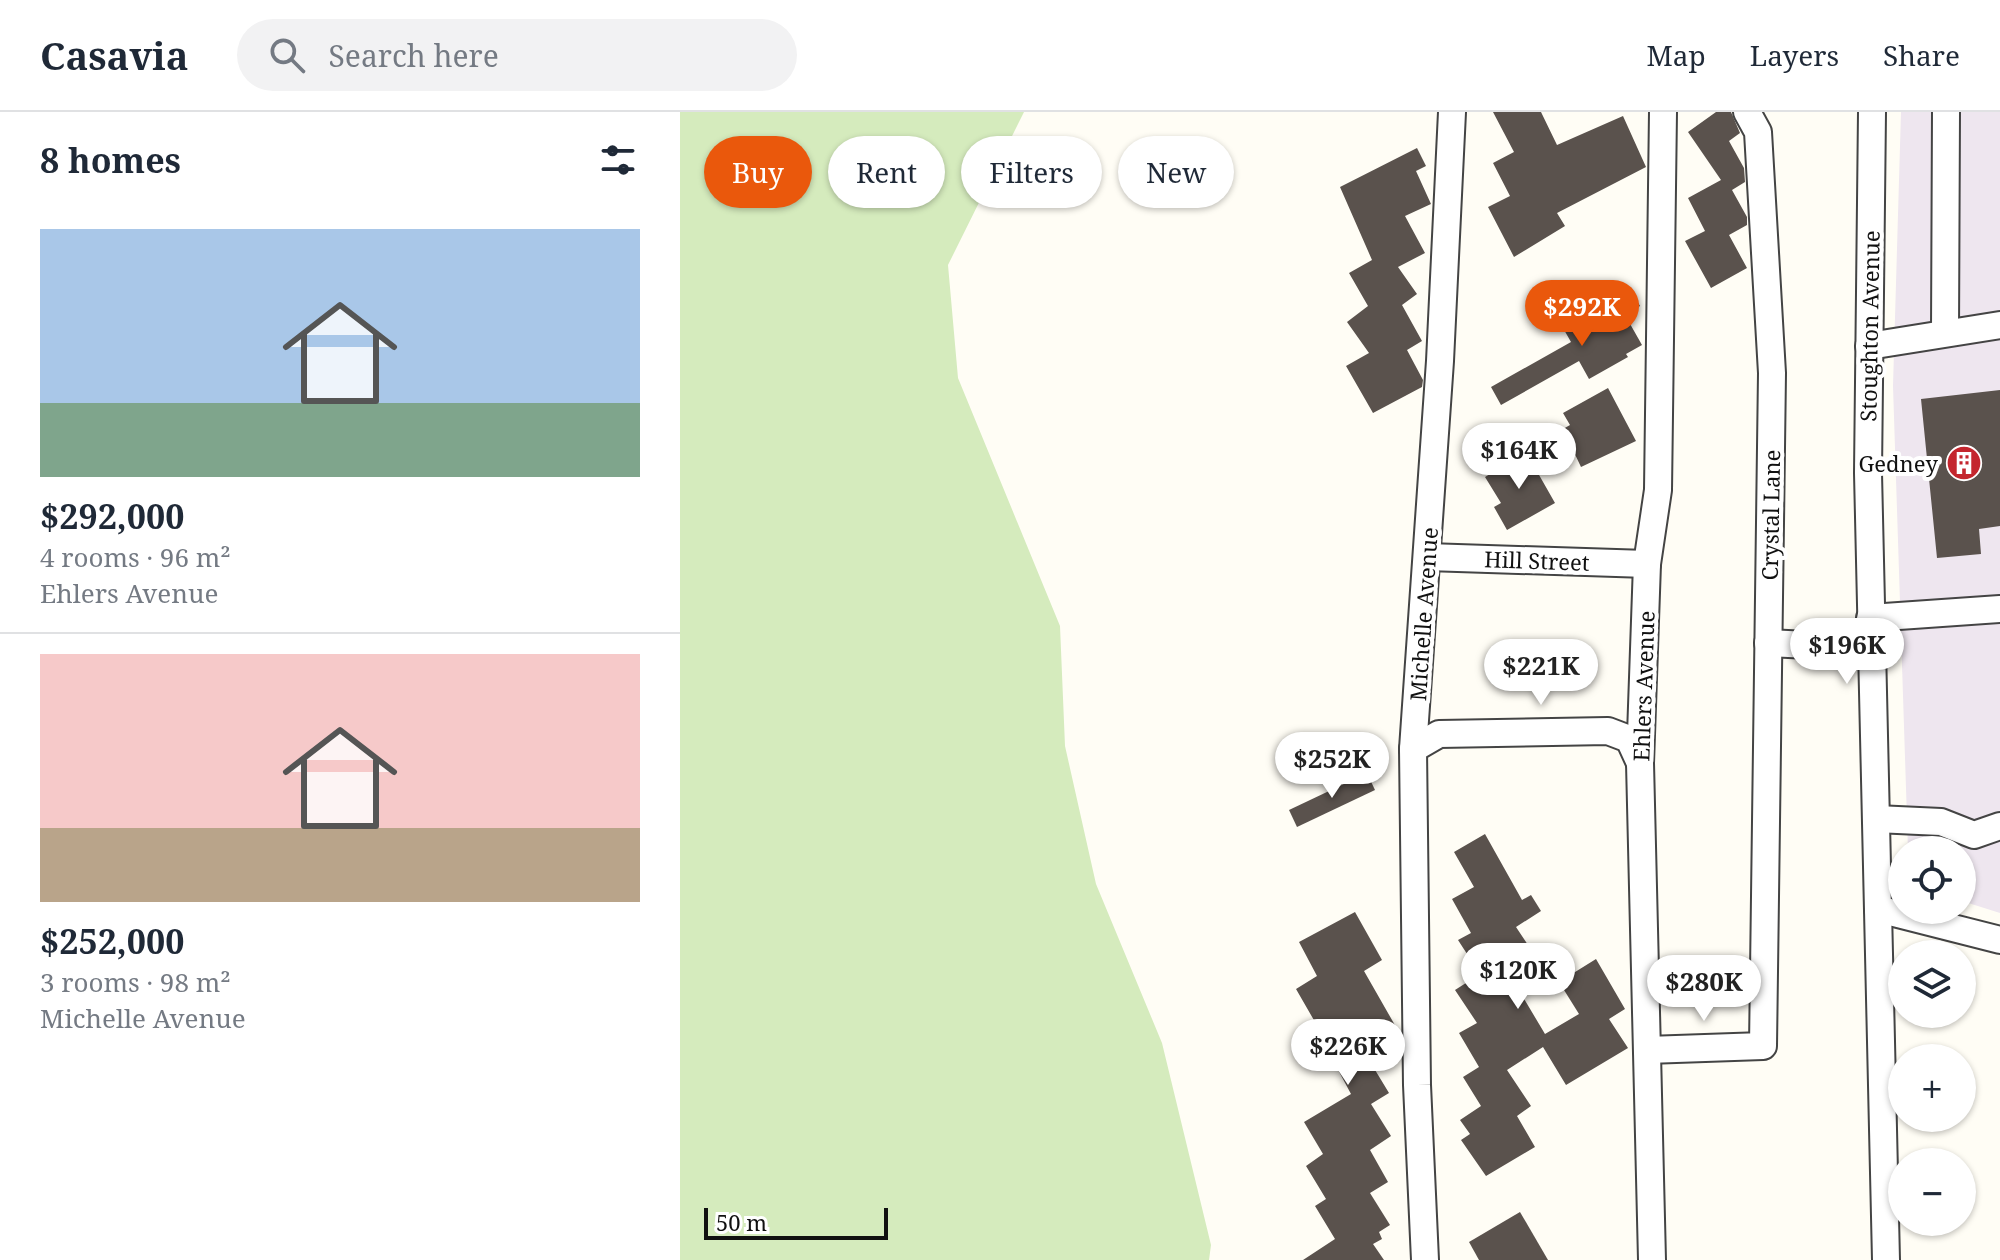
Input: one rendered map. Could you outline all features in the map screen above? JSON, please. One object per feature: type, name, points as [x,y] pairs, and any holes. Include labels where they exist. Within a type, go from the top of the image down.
[{"type":"street","name":"Michelle Avenue","points":[[1425,1260],[1417,1085],[1413,749],[1440,361],[1452,112]]},
{"type":"street","name":"Ehlers Avenue","points":[[1652,1260],[1640,763],[1647,564],[1658,490],[1663,112]]},
{"type":"street","name":"Crystal Lane","points":[[1647,1050],[1763,1046],[1772,373],[1758,132],[1747,112]]},
{"type":"street","name":"Stoughton Avenue","points":[[1872,112],[1870,648],[1886,1260]]},
{"type":"street","points":[[1945,332],[1946,112]]},
{"type":"street","points":[[1869,346],[2000,325]]},
{"type":"street","name":"Hill Street","points":[[1427,557],[1647,564]]},
{"type":"street","points":[[1870,618],[2000,609]]},
{"type":"street","points":[[1768,643],[1870,648]]},
{"type":"street","points":[[1413,749],[1439,734],[1608,731],[1629,739],[1640,763]]},
{"type":"street","points":[[1876,819],[1941,822],[1974,835],[2000,826]]},
{"type":"street","points":[[1878,909],[2000,940]]},
{"type":"shaded area","points":[[1901,112],[2000,112],[2000,913],[1976,905],[1976,836],[1908,836],[1893,386]]},
{"type":"green space","points":[[680,112],[1024,112],[1012,136],[961,136],[961,208],[976,208],[948,265],[958,378],[1060,626],[1065,746],[1096,884],[1162,1043],[1211,1245],[1209,1260],[680,1260]]},
{"type":"building","points":[[1493,112],[1541,112],[1557,145],[1623,116],[1646,167],[1557,213],[1565,226],[1514,257],[1488,207],[1510,196],[1493,163],[1514,152]]},
{"type":"building","points":[[1716,112],[1731,112],[1740,133],[1729,141],[1744,168],[1745,182],[1732,190],[1747,217],[1747,225],[1729,235],[1747,268],[1711,288],[1685,241],[1705,231],[1688,198],[1721,180],[1688,132]]},
{"type":"building","points":[[1417,148],[1426,166],[1416,171],[1431,204],[1405,216],[1425,253],[1398,267],[1417,294],[1402,305],[1422,341],[1407,350],[1423,380],[1422,387],[1373,413],[1346,366],[1369,353],[1347,322],[1368,306],[1349,273],[1372,260],[1340,187]]},
{"type":"building","points":[[1631,290],[1640,306],[1625,315],[1642,345],[1626,354],[1628,357],[1589,379],[1579,361],[1501,405],[1491,387],[1571,342],[1563,328]]},
{"type":"building","points":[[1608,388],[1636,441],[1581,467],[1563,429],[1570,425],[1563,413]]},
{"type":"building","name":"Gedney","points":[[2000,390],[2000,526],[1979,529],[1981,554],[1937,558],[1921,399]]},
{"type":"building","points":[[1526,452],[1555,503],[1507,530],[1494,507],[1501,503],[1485,477]]},
{"type":"building","points":[[1367,773],[1375,790],[1297,827],[1289,810]]},
{"type":"building","points":[[1485,834],[1522,900],[1531,895],[1541,911],[1516,927],[1538,960],[1511,977],[1545,1034],[1579,1014],[1559,982],[1596,959],[1625,1009],[1609,1019],[1628,1048],[1566,1085],[1543,1047],[1507,1070],[1531,1106],[1517,1116],[1535,1147],[1486,1176],[1461,1140],[1470,1134],[1460,1120],[1481,1106],[1463,1077],[1479,1067],[1459,1033],[1477,1023],[1455,990],[1480,974],[1458,940],[1471,933],[1452,899],[1474,887],[1454,852]]},
{"type":"building","points":[[1355,912],[1382,960],[1364,971],[1400,1034],[1366,1055],[1389,1093],[1371,1104],[1391,1136],[1370,1150],[1388,1182],[1370,1193],[1390,1225],[1379,1232],[1382,1239],[1373,1244],[1384,1260],[1303,1260],[1335,1239],[1315,1206],[1326,1199],[1306,1166],[1323,1154],[1304,1122],[1351,1094],[1322,1040],[1307,1049],[1298,1032],[1315,1022],[1296,989],[1317,976],[1299,942]]},
{"type":"building","points":[[1520,1212],[1548,1260],[1479,1260],[1469,1242]]},
{"type":"place","name":"Gedney","points":[[1964,463]]}]
